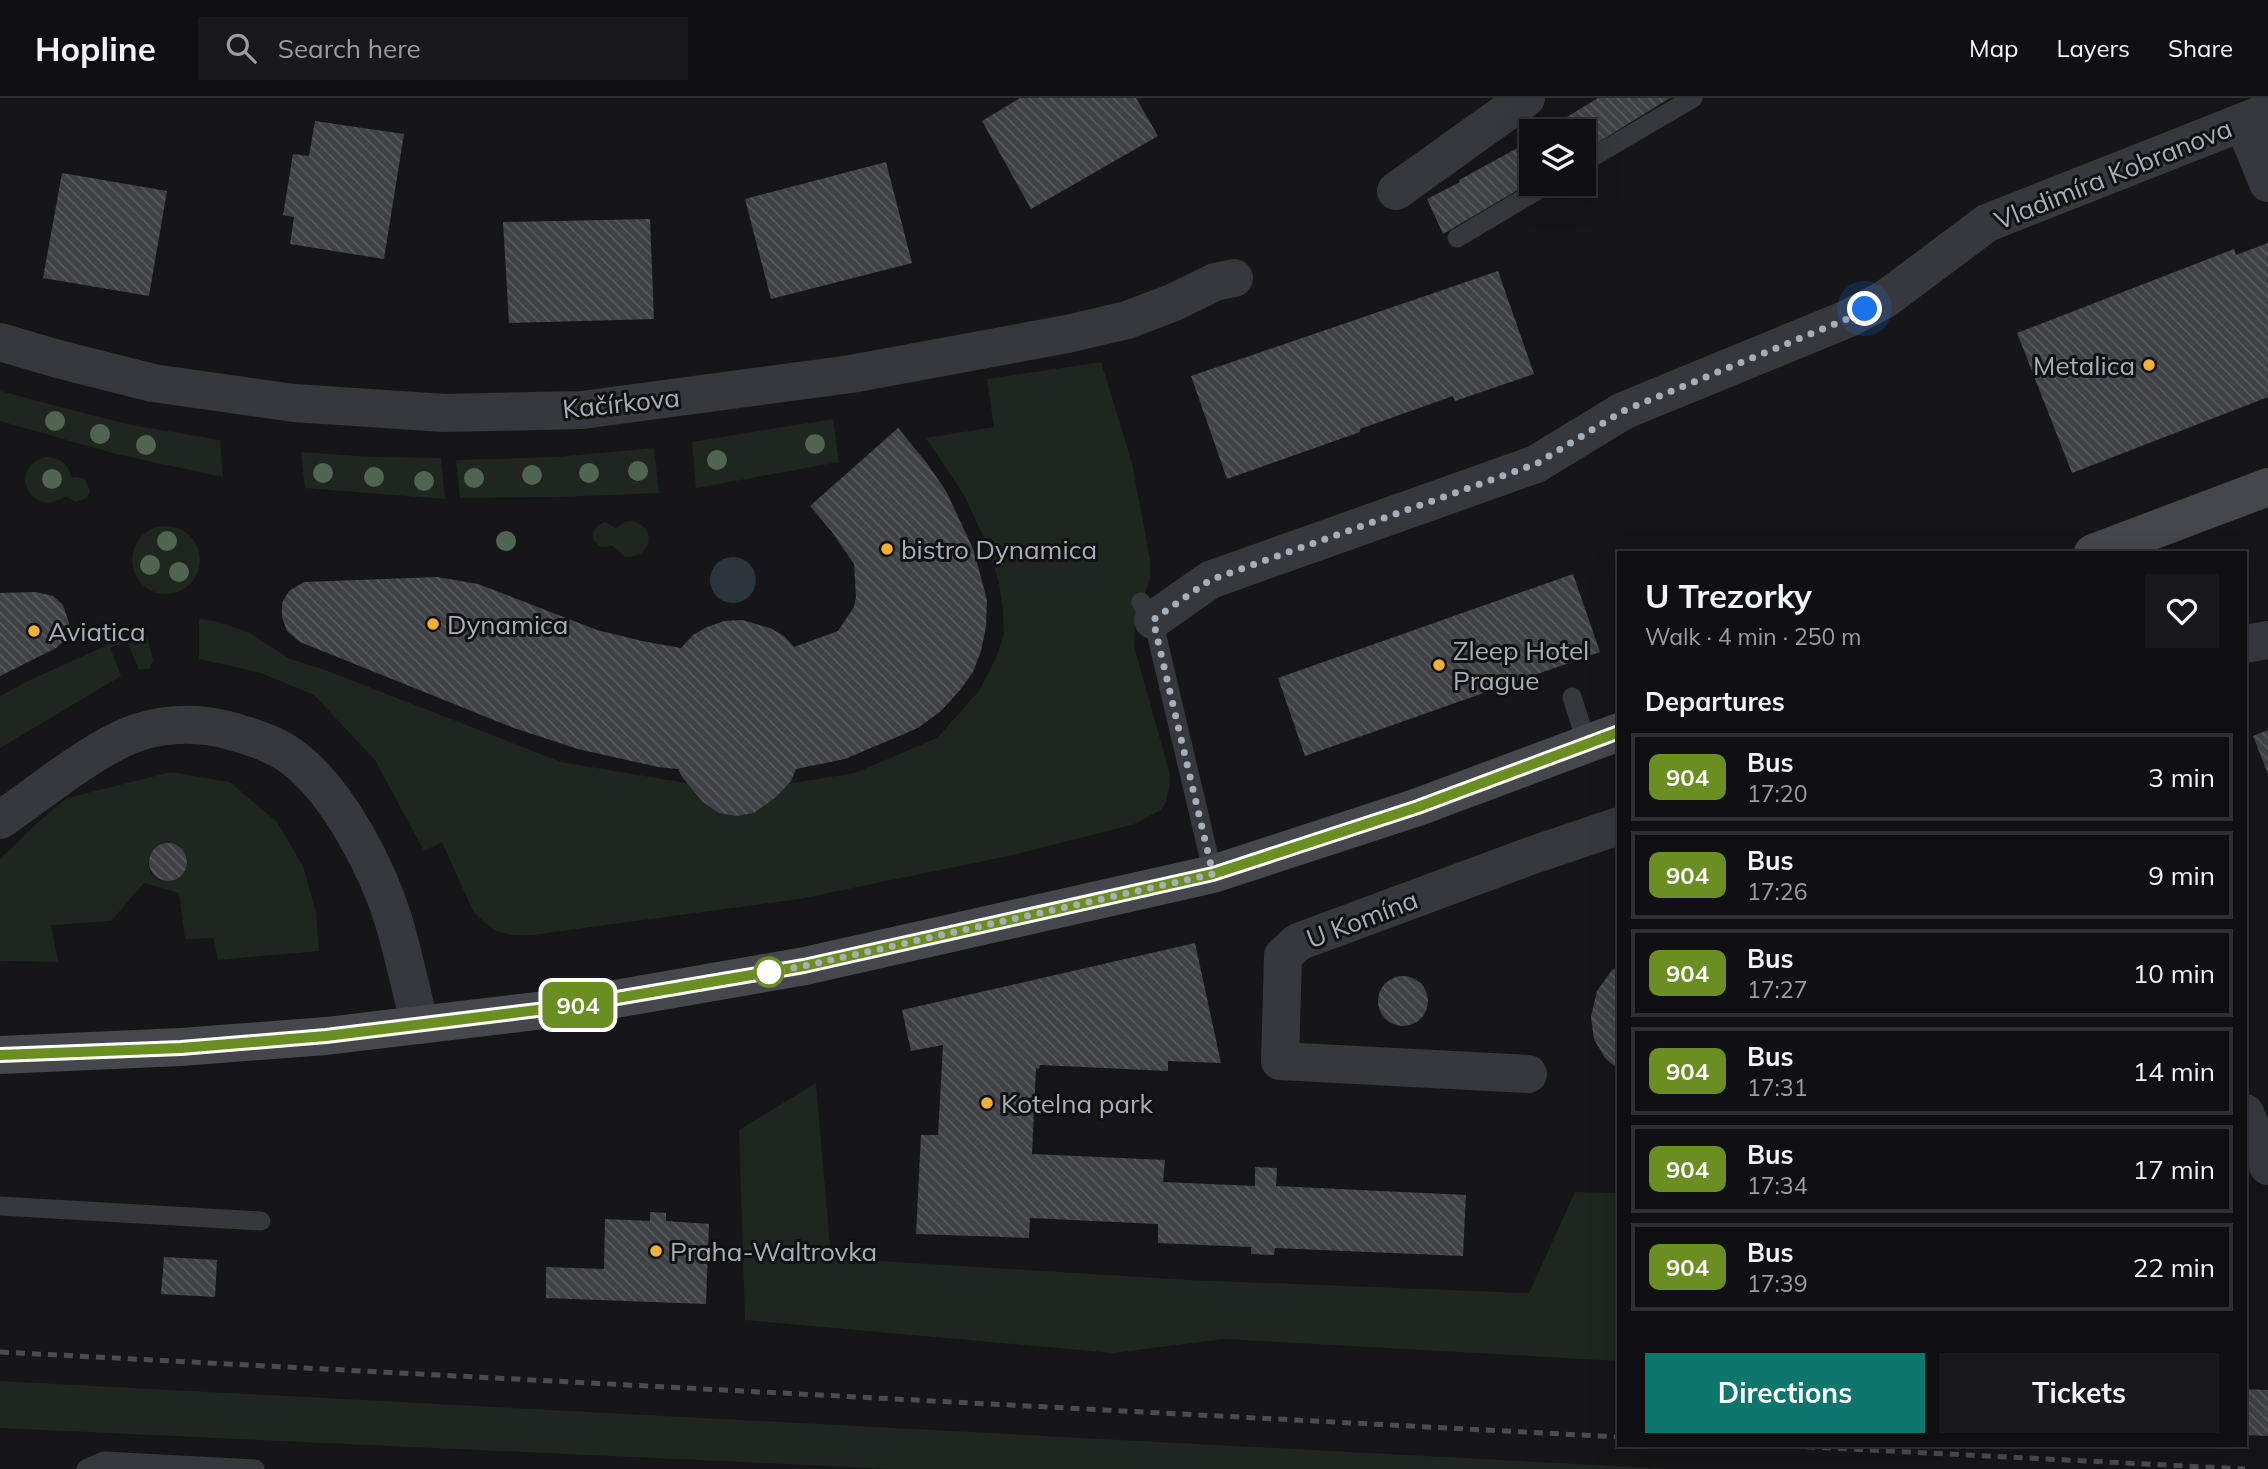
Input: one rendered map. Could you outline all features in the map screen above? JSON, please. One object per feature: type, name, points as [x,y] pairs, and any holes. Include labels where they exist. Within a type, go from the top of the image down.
[{"type":"main road","points":[[2098,551],[2268,487]]},
{"type":"main road","points":[[0,1055],[181,1048],[305,1038],[570,1006],[804,966],[1213,874],[1418,807],[1603,738]]},
{"type":"street","points":[[1396,191],[1526,98]]},
{"type":"street","points":[[2256,117],[2268,183]]},
{"type":"street","name":"Vladimíra Kobranova","points":[[1147,611],[1210,580],[1536,464],[1623,411],[1847,319],[1884,300],[1987,223],[2256,117]]},
{"type":"street","name":"Kačírkova","points":[[0,342],[153,383],[294,403],[445,413],[582,410],[851,374],[1067,334],[1127,320],[1172,303],[1214,282],[1234,278]]},
{"type":"street","points":[[2247,644],[2268,639]]},
{"type":"street","points":[[0,820],[101,751],[141,732],[173,724],[192,724],[227,729],[267,743],[309,772],[353,830],[394,921],[420,1025]]},
{"type":"street","name":"U Komína","points":[[1528,1074],[1280,1061],[1283,956],[1298,942],[1518,860],[1617,827]]},
{"type":"street","points":[[2247,1118],[2268,1166]]},
{"type":"lane","points":[[1596,155],[1693,98]]},
{"type":"lane","points":[[1457,237],[1527,196]]},
{"type":"lane","points":[[1147,611],[1213,874]]},
{"type":"lane","points":[[1572,697],[1603,738]]},
{"type":"lane","points":[[0,1206],[261,1221]]},
{"type":"lane","points":[[86,1469],[104,1461],[255,1469]]},
{"type":"shaded area","points":[[1101,362],[1132,463],[1150,559],[1150,578],[1135,623],[1134,646],[1170,783],[1166,802],[1161,810],[1134,824],[1013,855],[799,899],[532,935],[514,935],[498,932],[473,911],[442,842],[424,851],[375,760],[314,695],[261,673],[199,659],[199,619],[215,621],[248,632],[290,659],[325,670],[561,762],[716,788],[767,787],[855,773],[937,738],[979,691],[996,658],[1004,634],[999,583],[986,542],[964,495],[926,438],[994,427],[987,379]]},
{"type":"shaded area","points":[[0,391],[126,424],[220,440],[223,477],[116,454],[0,421]]},
{"type":"shaded area","points":[[833,419],[839,462],[696,488],[692,442]]},
{"type":"shaded area","points":[[654,448],[659,493],[460,498],[456,460],[556,457]]},
{"type":"shaded area","points":[[301,452],[441,458],[445,499],[305,488]]},
{"type":"shaded area","points":[[45,457],[63,462],[72,478],[85,479],[90,491],[87,498],[75,502],[66,496],[53,502],[42,502],[34,497],[25,481],[27,471],[33,463]]},
{"type":"shaded area","points":[[631,521],[640,524],[648,535],[649,541],[642,553],[625,557],[613,546],[601,547],[594,541],[592,534],[597,526],[605,522],[616,528]]},
{"type":"shaded area","points":[[166,526],[179,529],[190,536],[197,547],[200,560],[197,573],[190,584],[179,591],[166,594],[153,591],[142,584],[135,573],[132,560],[135,547],[142,536],[153,529]]},
{"type":"shaded area","points":[[733,557],[749,564],[756,580],[749,596],[733,603],[717,596],[710,580],[717,564]]},
{"type":"shaded area","points":[[145,628],[153,660],[150,668],[139,670],[127,641],[110,648],[121,676],[0,748],[0,696]]},
{"type":"shaded area","points":[[171,772],[230,782],[277,822],[303,866],[316,912],[319,951],[218,960],[214,938],[185,939],[179,893],[144,883],[111,921],[51,925],[58,962],[0,961],[0,859],[67,798]],"holes":[[[163,844],[176,845],[186,855],[187,865],[183,873],[166,881],[157,879],[151,872],[151,854]]]},
{"type":"shaded area","points":[[816,1083],[831,1258],[1189,1280],[1529,1293],[1575,1192],[1617,1193],[1617,1361],[1224,1339],[1113,1353],[745,1320],[739,1130]]},
{"type":"shaded area","points":[[0,1381],[1672,1469],[893,1469],[0,1428]]},
{"type":"building","points":[[1020,98],[1136,98],[1158,136],[1031,209],[982,121]]},
{"type":"building","points":[[1598,98],[1670,98],[1596,144],[1596,119],[1564,119]]},
{"type":"building","points":[[315,121],[404,134],[384,259],[290,244],[294,217],[283,215],[293,154],[309,156]]},
{"type":"building","points":[[1519,147],[1519,189],[1443,234],[1427,199],[1460,182],[1459,180]]},
{"type":"building","points":[[886,162],[912,263],[771,299],[745,199]]},
{"type":"building","points":[[62,173],[167,191],[149,296],[43,278]]},
{"type":"building","points":[[650,219],[654,319],[509,323],[503,222]]},
{"type":"building","name":"Metalica","points":[[2268,243],[2268,397],[2072,473],[2017,333],[2234,249],[2236,255]]},
{"type":"building","points":[[1498,271],[1534,374],[1455,401],[1453,396],[1227,479],[1191,376]]},
{"type":"building","name":"Dynamica","points":[[898,428],[946,491],[974,551],[987,600],[986,627],[981,651],[973,672],[960,690],[941,711],[918,728],[845,759],[796,769],[791,781],[776,797],[754,813],[736,816],[719,813],[703,802],[678,769],[578,749],[514,728],[300,642],[287,631],[282,617],[282,603],[289,591],[304,582],[437,577],[478,584],[597,630],[642,641],[681,648],[693,635],[707,627],[724,621],[742,620],[770,628],[784,636],[794,647],[838,631],[854,607],[856,597],[854,564],[810,506]]},
{"type":"building","name":"Zleep Hotel Prague","points":[[1573,574],[1600,652],[1305,756],[1278,678]]},
{"type":"building","name":"Aviatica","points":[[36,592],[53,596],[63,605],[69,623],[66,639],[56,648],[0,676],[0,593]]},
{"type":"building","points":[[2268,730],[2268,774],[2253,736]]},
{"type":"building","points":[[168,843],[181,849],[187,862],[181,875],[168,881],[155,875],[149,862],[155,849]]},
{"type":"building","name":"Kotelna park","points":[[1195,943],[1221,1063],[1168,1061],[1168,1071],[1040,1065],[1039,1069],[1036,1068],[1032,1154],[1165,1160],[1163,1182],[1255,1186],[1255,1167],[1277,1168],[1276,1186],[1466,1195],[1463,1256],[1275,1248],[1274,1255],[1251,1254],[1251,1247],[1158,1243],[1158,1224],[1030,1218],[1029,1238],[916,1234],[921,1135],[938,1135],[943,1045],[911,1051],[902,1010]]},
{"type":"building","points":[[1617,967],[1617,1068],[1605,1058],[1594,1039],[1591,1017],[1597,991]]},
{"type":"building","points":[[1403,976],[1421,983],[1428,1001],[1421,1019],[1403,1026],[1385,1019],[1378,1001],[1385,983]]},
{"type":"building","name":"Praha-Waltrovka","points":[[650,1212],[666,1213],[666,1221],[709,1224],[706,1304],[546,1298],[546,1267],[604,1269],[605,1219],[650,1221]]},
{"type":"building","points":[[164,1257],[217,1260],[215,1297],[161,1294]]},
{"type":"building","points":[[2247,1389],[2268,1390],[2268,1436],[2247,1435]]},
{"type":"railway","points":[[0,1352],[1617,1437]]},
{"type":"railway","points":[[1810,1447],[2245,1469]]},
{"type":"bus line","name":"904","points":[[0,1055],[181,1048],[326,1036],[570,1006],[804,966],[1213,874],[1418,807],[1617,733]]},
{"type":"place","name":"Metalica","points":[[2149,365]]},
{"type":"place","name":"bistro Dynamica","points":[[887,549]]},
{"type":"place","name":"Dynamica","points":[[433,624]]},
{"type":"place","name":"Aviatica","points":[[34,631]]},
{"type":"place","name":"Zleep Hotel Prague","points":[[1439,665]]},
{"type":"place","name":"Kotelna park","points":[[987,1103]]},
{"type":"place","name":"Praha-Waltrovka","points":[[656,1251]]},
{"type":"route","points":[[769,972],[1213,874],[1153,620],[1210,580],[1536,464],[1623,411],[1847,319],[1865,309]]}]
